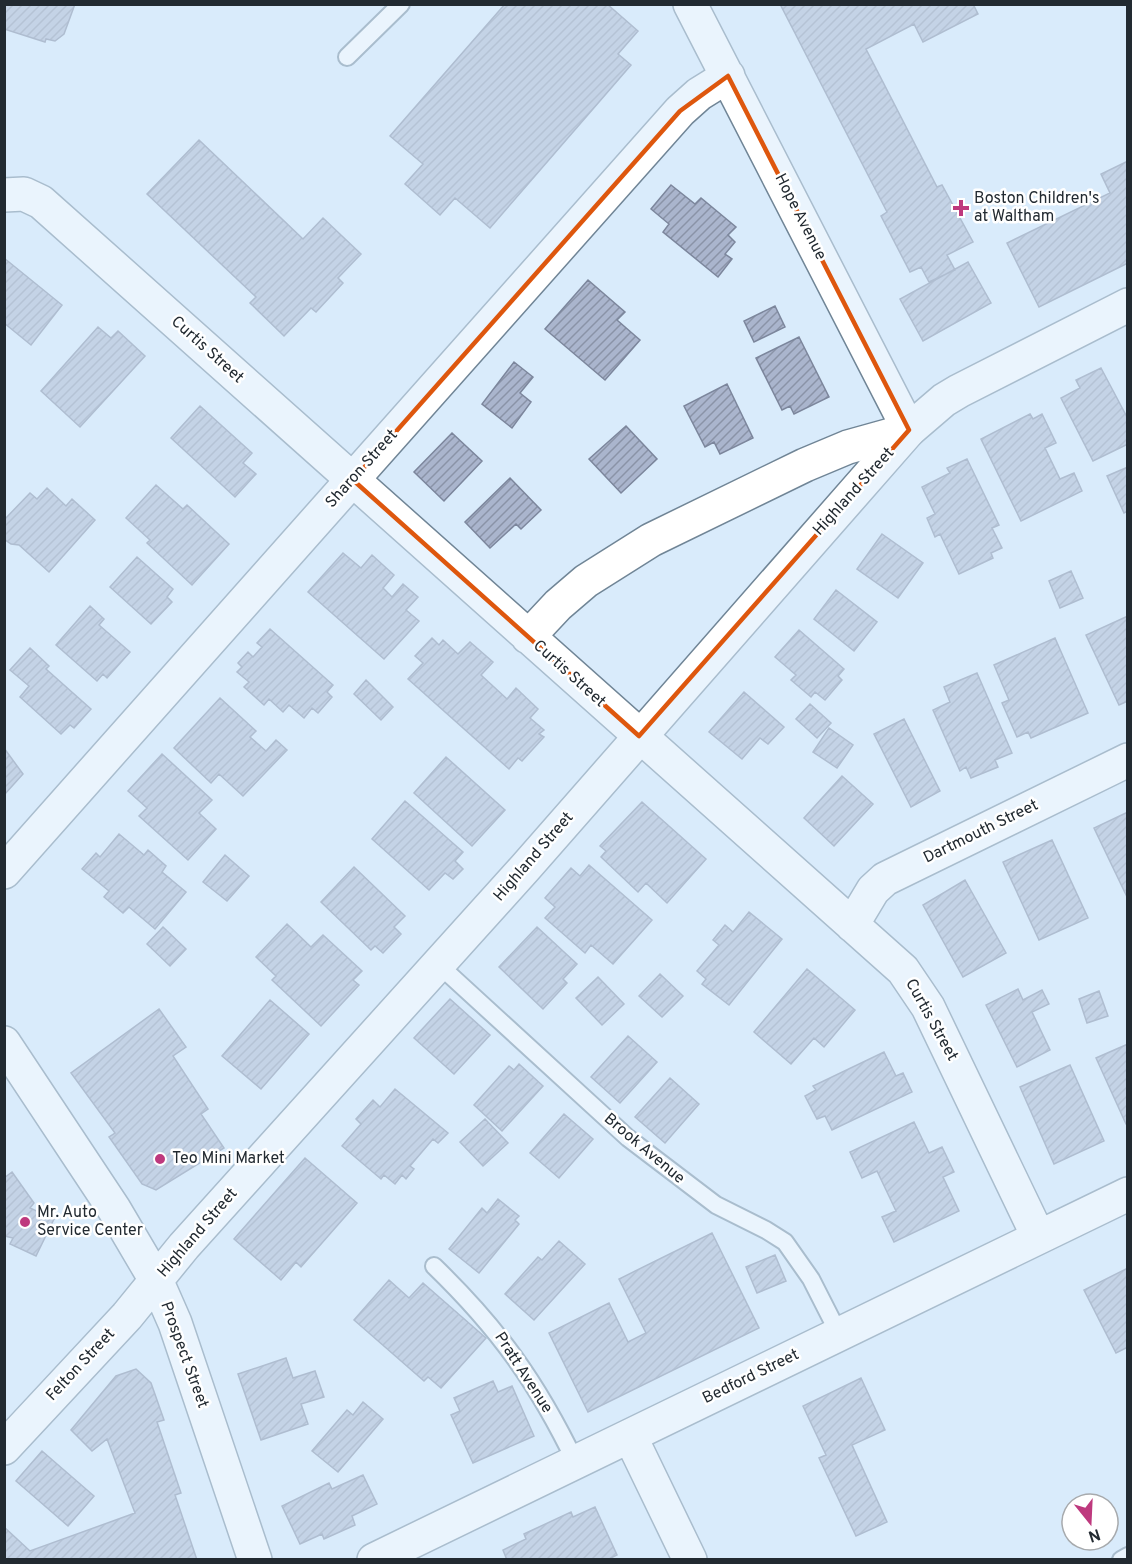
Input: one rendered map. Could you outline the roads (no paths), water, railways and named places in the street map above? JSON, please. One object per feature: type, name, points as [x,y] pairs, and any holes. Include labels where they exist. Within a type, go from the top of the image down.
[{"type":"street","name":"Hope Avenue","points":[[690,4],[909,430]]},
{"type":"street","name":"Sharon Street","points":[[4,872],[680,111],[699,94],[728,76]]},
{"type":"street","name":"Curtis Street","points":[[5,195],[24,194],[41,202],[897,965],[918,990],[1038,1236]]},
{"type":"street","name":"Highland Street","points":[[156,1282],[184,1246],[438,964],[909,430],[944,400],[959,391],[1128,305]]},
{"type":"street","name":"Highland Street","points":[[528,637],[571,592],[651,540],[805,465],[848,447],[909,430]]},
{"type":"street","name":"Dartmouth Street","points":[[852,925],[873,890],[885,879],[1128,760]]},
{"type":"street","name":"Prospect Street","points":[[4,1043],[114,1209],[156,1282],[175,1323],[255,1560]]},
{"type":"street","name":"Bedford Street","points":[[374,1560],[1128,1194]]},
{"type":"street","name":"Felton Street","points":[[4,1448],[156,1282]]},
{"type":"street","points":[[630,1436],[690,1560]]},
{"type":"lane","points":[[347,57],[401,4]]},
{"type":"lane","name":"Brook Avenue","points":[[438,964],[628,1138],[716,1205],[785,1242],[811,1279],[839,1334]]},
{"type":"lane","name":"Pratt Avenue","points":[[434,1266],[467,1298],[513,1351],[576,1462]]},
{"type":"lane","points":[[1121,1560],[1128,1556]]},
{"type":"place","name":"Boston Children's at Waltham","points":[[961,208]]},
{"type":"place","name":"Teo Mini Market","points":[[160,1159]]},
{"type":"place","name":"Mr. Auto Service Center","points":[[25,1222]]}]
